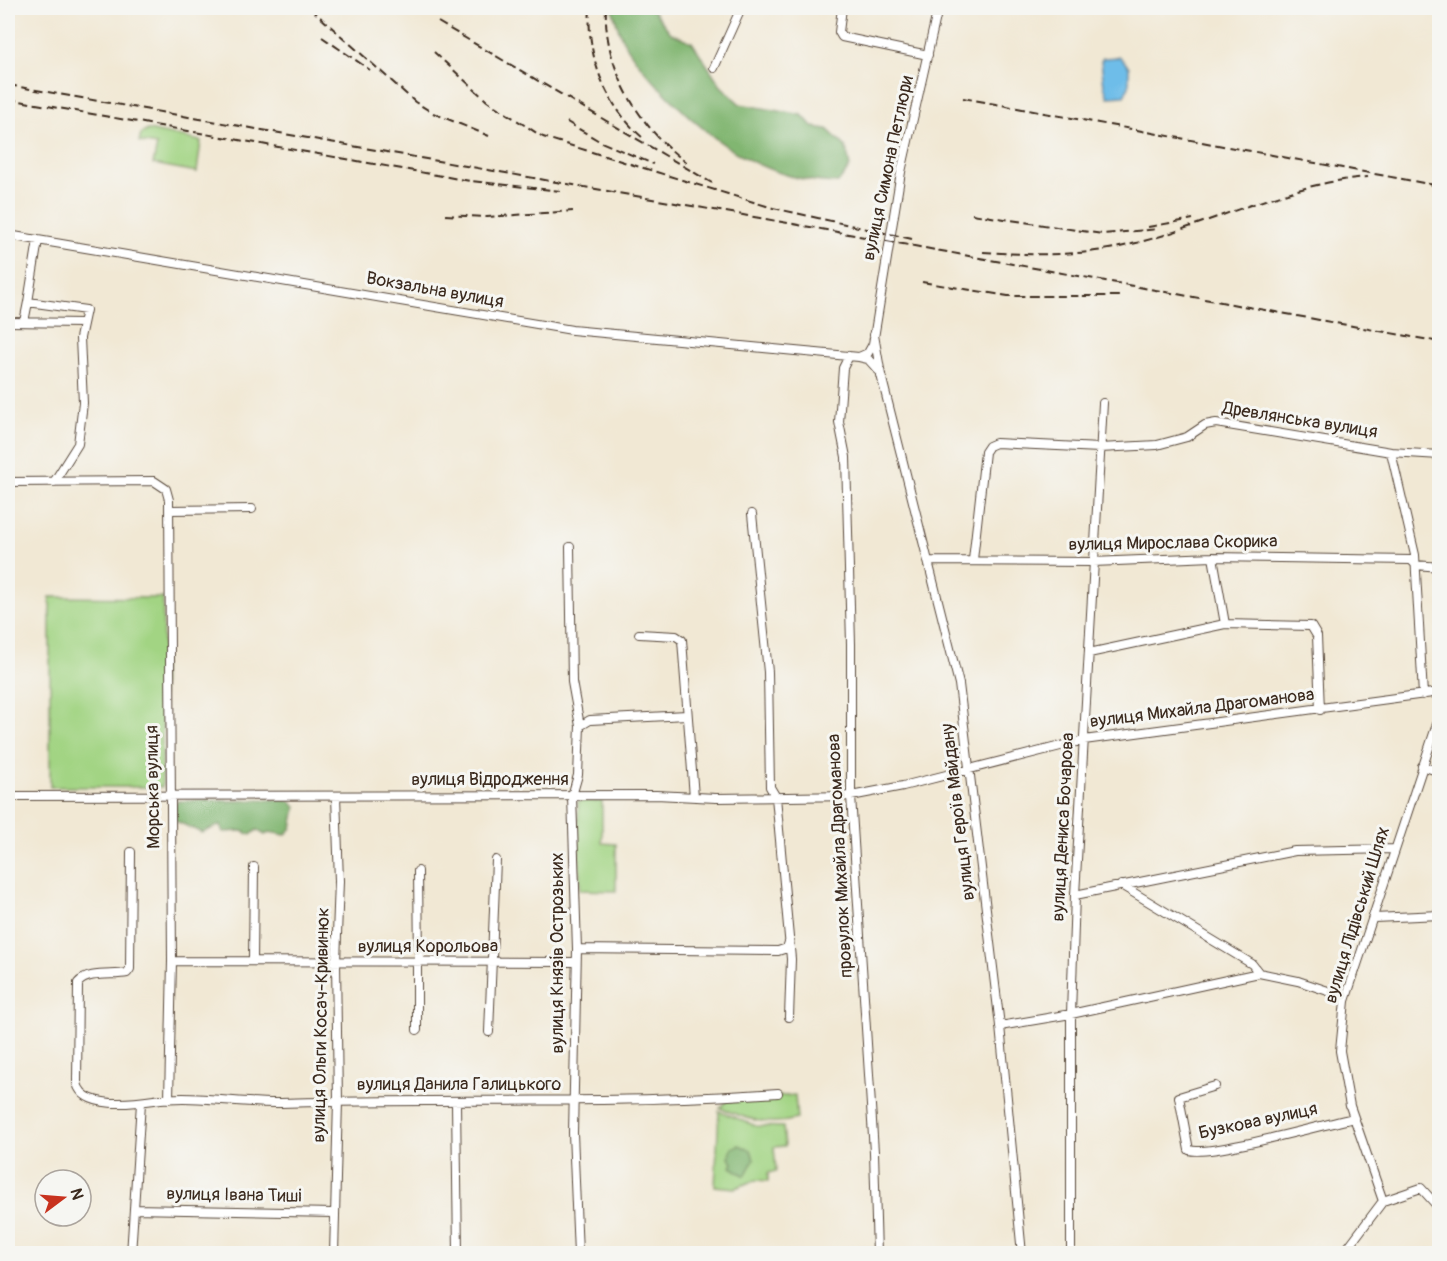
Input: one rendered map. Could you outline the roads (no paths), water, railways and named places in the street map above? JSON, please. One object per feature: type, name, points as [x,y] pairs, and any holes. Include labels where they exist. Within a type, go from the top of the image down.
[{"type":"street","points":[[714,68],[741,9],[726,8]]},
{"type":"street","points":[[842,8],[839,32],[842,37],[928,55]]},
{"type":"street","name":"вулиця Симона Петлюри","points":[[874,335],[901,172],[938,8]]},
{"type":"street","name":"Вокзальна вулиця","points":[[8,235],[572,330],[859,357]]},
{"type":"street","points":[[24,322],[38,240]]},
{"type":"street","points":[[8,482],[54,482],[78,444],[83,403],[80,338],[86,310],[28,302]]},
{"type":"street","points":[[8,322],[83,323]]},
{"type":"street","points":[[859,357],[868,352],[874,335]]},
{"type":"street","name":"вулиця Героїв Майдану","points":[[874,335],[881,375],[958,684],[1000,1026],[1022,1254]]},
{"type":"street","name":"провулок Михайла Драгоманова","points":[[849,356],[843,368],[839,409],[846,457],[851,644],[851,796],[874,1141],[877,1254]]},
{"type":"street","points":[[859,357],[868,360],[881,375]]},
{"type":"street","name":"вулиця Дениса Бочарова","points":[[1071,1254],[1071,1014],[1075,895],[1103,403]]},
{"type":"street","name":"Древлянська вулиця","points":[[973,560],[985,452],[989,446],[1008,443],[1100,448],[1157,445],[1187,437],[1212,422],[1391,452],[1440,455]]},
{"type":"street","points":[[1391,452],[1416,565],[1423,695]]},
{"type":"street","name":"Морська вулиця","points":[[54,482],[154,481],[166,489],[169,510],[169,797],[172,961],[169,1099]]},
{"type":"street","points":[[169,510],[252,509]]},
{"type":"street","points":[[752,514],[768,672],[771,787],[776,797],[791,958],[789,1017]]},
{"type":"street","name":"вулиця Князів Острозьких","points":[[570,547],[572,682],[580,726],[578,775],[572,796],[577,949],[573,1100],[578,1254]]},
{"type":"street","points":[[1213,557],[1225,624]]},
{"type":"street","name":"вулиця Мирослава Скорика","points":[[928,561],[1093,562],[1213,557],[1411,560],[1416,565],[1440,567]]},
{"type":"street","points":[[1089,653],[1225,624],[1311,626],[1315,629],[1320,710]]},
{"type":"street","points":[[639,634],[676,636],[682,640],[694,797]]},
{"type":"street","name":"вулиця Михайла Драгоманова","points":[[970,767],[1084,740],[1320,710],[1440,692]]},
{"type":"street","points":[[580,726],[590,720],[687,715]]},
{"type":"street","name":"вулиця Лідівський Шлях","points":[[1383,1201],[1354,1118],[1340,1051],[1346,997],[1440,715]]},
{"type":"street","points":[[1422,766],[1440,772]]},
{"type":"street","name":"вулиця Відродження","points":[[8,796],[851,796],[903,786],[970,767]]},
{"type":"street","name":"вулиця Ольги Косач-Кривинюк","points":[[334,1254],[333,1213],[338,1101],[336,962],[339,881],[336,796]]},
{"type":"street","points":[[1075,895],[1294,851],[1394,849]]},
{"type":"street","name":"вулиця Данила Галицького","points":[[130,852],[130,969],[127,973],[117,975],[90,976],[78,983],[77,1083],[79,1091],[99,1101],[141,1103],[169,1099],[263,1103],[456,1102],[778,1093]]},
{"type":"street","points":[[489,1032],[496,860]]},
{"type":"street","points":[[253,961],[255,867]]},
{"type":"street","points":[[417,1030],[418,872]]},
{"type":"street","points":[[1121,885],[1252,964],[1259,973]]},
{"type":"street","points":[[1374,918],[1440,915]]},
{"type":"street","points":[[577,949],[778,951],[787,948],[789,938]]},
{"type":"street","name":"вулиця Корольова","points":[[172,961],[576,962]]},
{"type":"street","points":[[1000,1026],[1071,1014],[1259,973],[1298,981],[1346,997]]},
{"type":"street","name":"Бузкова вулиця","points":[[1215,1086],[1179,1097],[1189,1150],[1195,1152],[1219,1149],[1354,1118]]},
{"type":"street","points":[[456,1102],[458,1254]]},
{"type":"street","points":[[131,1254],[141,1103]]},
{"type":"street","points":[[1343,1254],[1383,1201],[1421,1188],[1440,1209]]},
{"type":"street","name":"вулиця Івана Тиші","points":[[134,1209],[333,1213]]},
{"type":"water","points":[[1120,57],[1129,67],[1129,86],[1124,96],[1108,97],[1104,86],[1101,61],[1103,58]]},
{"type":"waterway","points":[[1206,1249],[1207,1254]]},
{"type":"railway","points":[[310,8],[415,102],[433,113],[489,136]]},
{"type":"railway","points":[[590,8],[591,44],[601,79],[619,111],[643,138]]},
{"type":"railway","points":[[606,8],[611,52],[627,94],[653,132],[686,162]]},
{"type":"railway","points":[[438,22],[712,183]]},
{"type":"railway","points":[[322,37],[370,70]]},
{"type":"railway","points":[[434,52],[487,101],[543,137],[773,208],[912,239]]},
{"type":"railway","points":[[8,85],[788,223],[1440,342]]},
{"type":"railway","points":[[963,98],[1440,186]]},
{"type":"railway","points":[[8,99],[470,181],[560,191]]},
{"type":"railway","points":[[567,122],[601,142],[653,164]]},
{"type":"railway","points":[[983,252],[1058,254],[1114,248],[1161,236],[1308,187],[1368,177]]},
{"type":"railway","points":[[445,215],[487,217],[573,211]]},
{"type":"railway","points":[[972,214],[1102,234],[1159,229]]},
{"type":"railway","points":[[1148,227],[1193,219]]},
{"type":"railway","points":[[922,282],[1008,296],[1121,296]]}]
